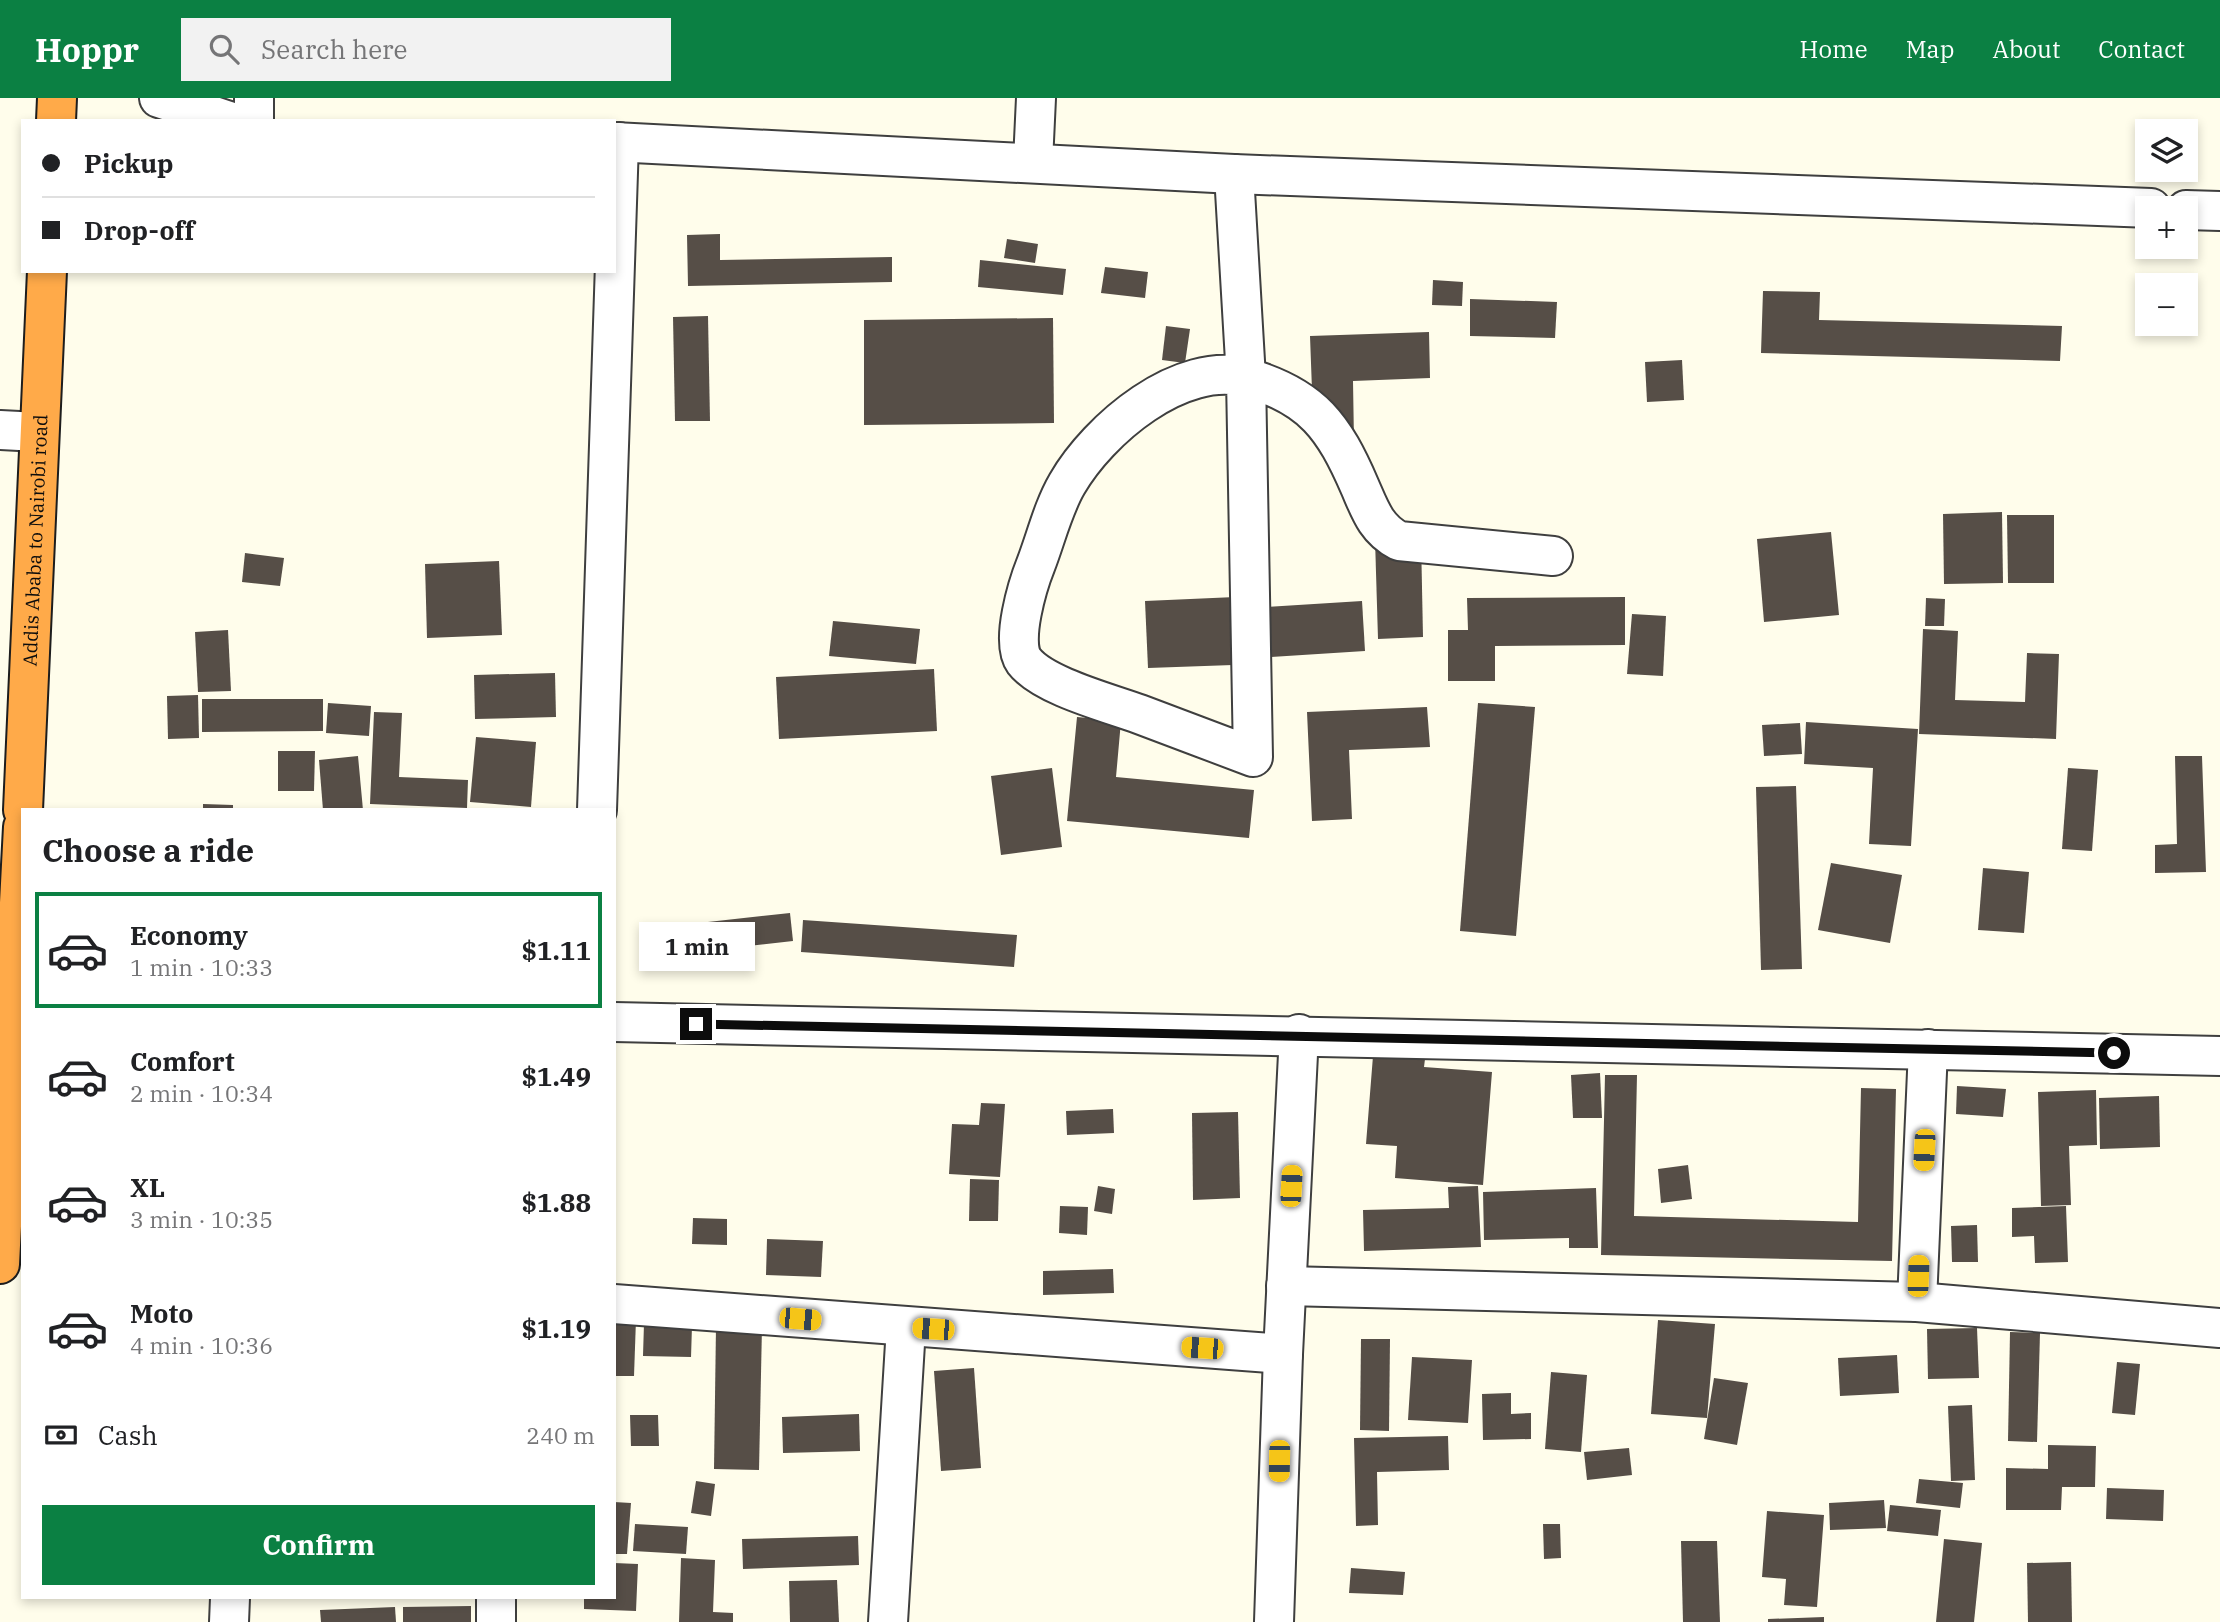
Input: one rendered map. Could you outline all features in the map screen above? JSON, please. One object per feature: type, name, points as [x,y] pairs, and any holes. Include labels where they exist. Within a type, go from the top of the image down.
[{"type":"highway","points":[[56,119],[57,98]]},
{"type":"highway","name":"Addis Ababa to Nairobi road","points":[[23,808],[47,273]]},
{"type":"highway","points":[[0,1264],[2,1181],[19,998],[21,893]]},
{"type":"street","points":[[159,98],[223,119]]},
{"type":"street","points":[[254,98],[254,119]]},
{"type":"street","points":[[1033,162],[1036,98]]},
{"type":"street","points":[[616,175],[617,142],[1234,174],[2135,207]]},
{"type":"street","points":[[1234,174],[1246,378],[1253,757],[1082,695],[1034,671],[1022,659],[1020,642],[1028,585],[1067,484],[1110,431],[1138,408],[1178,384],[1214,375],[1246,378],[1298,397],[1328,427],[1374,519],[1385,534],[1414,545],[1553,556]]},
{"type":"street","points":[[2198,210],[2220,211]]},
{"type":"street","points":[[597,808],[613,273]]},
{"type":"street","points":[[0,430],[38,432]]},
{"type":"street","points":[[0,839],[21,840]]},
{"type":"street","points":[[616,1022],[1299,1034],[2220,1056]]},
{"type":"street","points":[[1274,1622],[1283,1354],[1299,1034]]},
{"type":"street","points":[[1917,1302],[1928,1049]]},
{"type":"street","points":[[1286,1286],[1917,1302],[2220,1328]]},
{"type":"street","points":[[616,1304],[1283,1354]]},
{"type":"street","points":[[888,1622],[906,1327]]},
{"type":"street","points":[[229,1622],[230,1599]]},
{"type":"street","points":[[496,1599],[496,1622]]},
{"type":"building","points":[[720,234],[720,260],[892,257],[892,282],[688,286],[687,235]]},
{"type":"building","points":[[1007,239],[1038,244],[1035,263],[1004,258]]},
{"type":"building","points":[[980,260],[1066,269],[1063,295],[978,287]]},
{"type":"building","points":[[1105,267],[1148,272],[1145,298],[1101,293]]},
{"type":"building","points":[[1433,280],[1463,282],[1462,306],[1432,305]]},
{"type":"building","points":[[1763,291],[1820,292],[1819,320],[2062,326],[2060,361],[1761,353]]},
{"type":"building","points":[[1470,299],[1557,302],[1555,338],[1470,336]]},
{"type":"building","points":[[708,316],[710,421],[675,421],[673,317]]},
{"type":"building","points":[[1053,318],[1054,423],[864,425],[864,320]]},
{"type":"building","points":[[1166,326],[1190,329],[1185,363],[1162,360]]},
{"type":"building","points":[[1429,332],[1430,378],[1353,381],[1354,442],[1314,444],[1310,336]]},
{"type":"building","points":[[1682,360],[1684,400],[1647,402],[1645,362]]},
{"type":"building","points":[[2002,512],[2003,583],[1944,584],[1943,514]]},
{"type":"building","points":[[2007,515],[2054,515],[2054,583],[2008,583]]},
{"type":"building","points":[[1831,532],[1839,615],[1764,622],[1757,539]]},
{"type":"building","points":[[1421,538],[1423,637],[1378,639],[1375,539]]},
{"type":"building","points":[[245,553],[284,558],[280,586],[242,582]]},
{"type":"building","points":[[499,561],[502,635],[427,638],[425,564]]},
{"type":"building","points":[[1258,596],[1261,664],[1148,668],[1145,601]]},
{"type":"building","points":[[1625,597],[1625,645],[1495,646],[1495,681],[1448,681],[1448,630],[1468,630],[1467,598]]},
{"type":"building","points":[[1926,598],[1945,599],[1944,626],[1925,626]]},
{"type":"building","points":[[1362,601],[1365,651],[1271,657],[1268,607]]},
{"type":"building","points":[[1632,614],[1666,616],[1663,676],[1627,674]]},
{"type":"building","points":[[833,621],[920,629],[916,664],[829,656]]},
{"type":"building","points":[[1923,629],[1958,631],[1955,700],[2025,702],[2027,653],[2059,654],[2056,739],[1919,734]]},
{"type":"building","points":[[228,630],[231,691],[198,692],[195,632]]},
{"type":"building","points":[[934,669],[937,731],[779,739],[776,677]]},
{"type":"building","points":[[555,673],[556,717],[475,719],[474,675]]},
{"type":"building","points":[[198,695],[199,738],[168,739],[167,696]]},
{"type":"building","points":[[202,699],[323,699],[323,731],[202,732]]},
{"type":"building","points":[[328,703],[371,706],[369,736],[326,733]]},
{"type":"building","points":[[1478,703],[1535,707],[1516,936],[1460,931]]},
{"type":"building","points":[[1427,707],[1430,747],[1349,750],[1352,819],[1312,821],[1307,712]]},
{"type":"building","points":[[374,712],[402,713],[399,777],[468,780],[467,808],[370,804]]},
{"type":"building","points":[[1077,717],[1121,721],[1116,777],[1254,790],[1249,838],[1067,821]]},
{"type":"building","points":[[1806,722],[1918,729],[1911,846],[1869,844],[1873,768],[1804,764]]},
{"type":"building","points":[[1800,723],[1802,754],[1764,756],[1762,725]]},
{"type":"building","points":[[476,737],[536,742],[531,807],[470,802]]},
{"type":"building","points":[[278,751],[315,751],[314,791],[278,791]]},
{"type":"building","points":[[358,756],[363,808],[323,808],[319,760]]},
{"type":"building","points":[[2175,756],[2202,756],[2206,872],[2155,873],[2155,845],[2177,844]]},
{"type":"building","points":[[1052,768],[1062,847],[1001,855],[991,776]]},
{"type":"building","points":[[2068,768],[2098,770],[2092,851],[2062,849]]},
{"type":"building","points":[[1796,786],[1802,969],[1761,970],[1756,787]]},
{"type":"building","points":[[203,804],[233,805],[233,808],[203,808]]},
{"type":"building","points":[[1831,863],[1902,875],[1890,943],[1818,930]]},
{"type":"building","points":[[1983,868],[2029,872],[2024,933],[1978,930]]},
{"type":"building","points":[[790,913],[793,941],[667,955],[663,927]]},
{"type":"building","points":[[803,920],[1017,935],[1014,967],[801,952]]},
{"type":"building","points":[[1373,1056],[1425,1059],[1424,1067],[1492,1072],[1483,1185],[1395,1178],[1397,1146],[1366,1144]]},
{"type":"building","points":[[1600,1073],[1602,1118],[1573,1118],[1571,1075]]},
{"type":"building","points":[[1605,1075],[1637,1075],[1634,1216],[1858,1222],[1861,1088],[1896,1089],[1892,1261],[1601,1255]]},
{"type":"building","points":[[1957,1086],[2006,1089],[2003,1117],[1956,1114]]},
{"type":"building","points":[[2096,1090],[2097,1145],[2069,1146],[2071,1205],[2041,1206],[2038,1092]]},
{"type":"building","points":[[2159,1096],[2160,1147],[2100,1149],[2099,1098]]},
{"type":"building","points":[[981,1103],[1005,1104],[1000,1177],[949,1174],[952,1124],[979,1125]]},
{"type":"building","points":[[1113,1109],[1114,1133],[1067,1135],[1066,1111]]},
{"type":"building","points":[[1238,1112],[1240,1198],[1193,1200],[1192,1113]]},
{"type":"building","points":[[1688,1165],[1692,1199],[1661,1203],[1658,1169]]},
{"type":"building","points":[[970,1179],[999,1180],[998,1221],[969,1221]]},
{"type":"building","points":[[1098,1186],[1115,1189],[1112,1214],[1094,1211]]},
{"type":"building","points":[[1478,1186],[1481,1247],[1364,1251],[1363,1210],[1449,1208],[1448,1187]]},
{"type":"building","points":[[1596,1188],[1598,1248],[1569,1248],[1569,1238],[1484,1240],[1483,1192]]},
{"type":"building","points":[[1060,1206],[1088,1207],[1087,1235],[1059,1233]]},
{"type":"building","points":[[2066,1206],[2068,1262],[2035,1263],[2034,1236],[2012,1237],[2012,1208]]},
{"type":"building","points":[[693,1218],[727,1219],[727,1245],[692,1244]]},
{"type":"building","points":[[1977,1225],[1978,1262],[1952,1262],[1951,1226]]},
{"type":"building","points":[[767,1239],[823,1241],[821,1277],[766,1275]]},
{"type":"building","points":[[1113,1269],[1114,1293],[1043,1295],[1043,1271]]},
{"type":"building","points":[[616,1318],[636,1319],[634,1376],[616,1376]]},
{"type":"building","points":[[1658,1320],[1715,1324],[1707,1418],[1651,1414]]},
{"type":"building","points":[[644,1323],[692,1325],[691,1357],[643,1356]]},
{"type":"building","points":[[716,1326],[762,1326],[759,1470],[714,1469]]},
{"type":"building","points":[[1977,1328],[1979,1378],[1928,1379],[1927,1329]]},
{"type":"building","points":[[2010,1332],[2040,1333],[2037,1442],[2008,1441]]},
{"type":"building","points":[[1361,1339],[1390,1339],[1389,1431],[1360,1430]]},
{"type":"building","points":[[1897,1355],[1899,1393],[1840,1396],[1838,1358]]},
{"type":"building","points":[[1412,1357],[1472,1360],[1468,1423],[1408,1420]]},
{"type":"building","points":[[2117,1362],[2140,1364],[2135,1415],[2112,1413]]},
{"type":"building","points":[[974,1368],[981,1468],[941,1471],[934,1371]]},
{"type":"building","points":[[1551,1372],[1587,1375],[1581,1452],[1545,1449]]},
{"type":"building","points":[[1714,1378],[1748,1383],[1737,1445],[1704,1439]]},
{"type":"building","points":[[1511,1393],[1511,1414],[1531,1413],[1531,1439],[1483,1440],[1482,1394]]},
{"type":"building","points":[[1972,1405],[1975,1480],[1951,1481],[1948,1406]]},
{"type":"building","points":[[859,1414],[860,1451],[783,1453],[782,1417]]},
{"type":"building","points":[[630,1415],[658,1415],[659,1446],[631,1446]]},
{"type":"building","points":[[1448,1436],[1449,1470],[1377,1472],[1378,1525],[1356,1526],[1354,1438]]},
{"type":"building","points":[[2048,1445],[2096,1446],[2095,1487],[2062,1487],[2061,1510],[2006,1510],[2006,1468],[2048,1469]]},
{"type":"building","points":[[1629,1448],[1632,1475],[1587,1480],[1584,1452]]},
{"type":"building","points":[[1919,1479],[1963,1483],[1960,1508],[1916,1503]]},
{"type":"building","points":[[696,1481],[715,1484],[711,1516],[691,1513]]},
{"type":"building","points":[[2107,1488],[2164,1490],[2163,1521],[2106,1519]]},
{"type":"building","points":[[1884,1500],[1886,1528],[1830,1530],[1829,1503]]},
{"type":"building","points":[[616,1502],[631,1503],[627,1554],[616,1554]]},
{"type":"building","points":[[1890,1505],[1941,1510],[1938,1536],[1887,1531]]},
{"type":"building","points":[[1767,1511],[1824,1515],[1817,1607],[1784,1605],[1786,1579],[1762,1577]]},
{"type":"building","points":[[635,1524],[688,1527],[686,1554],[633,1551]]},
{"type":"building","points":[[1543,1524],[1560,1524],[1561,1558],[1544,1559]]},
{"type":"building","points":[[858,1536],[859,1565],[743,1569],[742,1539]]},
{"type":"building","points":[[1944,1539],[1982,1543],[1974,1622],[1936,1622]]},
{"type":"building","points":[[1681,1541],[1717,1541],[1720,1622],[1683,1622]]},
{"type":"building","points":[[681,1558],[715,1560],[713,1612],[733,1613],[733,1622],[679,1622]]},
{"type":"building","points":[[2071,1562],[2072,1622],[2028,1622],[2027,1563]]},
{"type":"building","points":[[616,1563],[638,1564],[636,1611],[584,1609],[584,1599],[616,1599]]},
{"type":"building","points":[[1351,1568],[1405,1572],[1403,1595],[1349,1593]]},
{"type":"building","points":[[837,1580],[839,1622],[790,1622],[789,1581]]},
{"type":"building","points":[[471,1606],[471,1622],[403,1622],[403,1607]]},
{"type":"building","points":[[395,1607],[396,1622],[321,1622],[320,1610]]},
{"type":"building","points":[[1824,1617],[1824,1622],[1768,1622],[1768,1619]]},
{"type":"route","points":[[696,1024],[2114,1053]]}]
